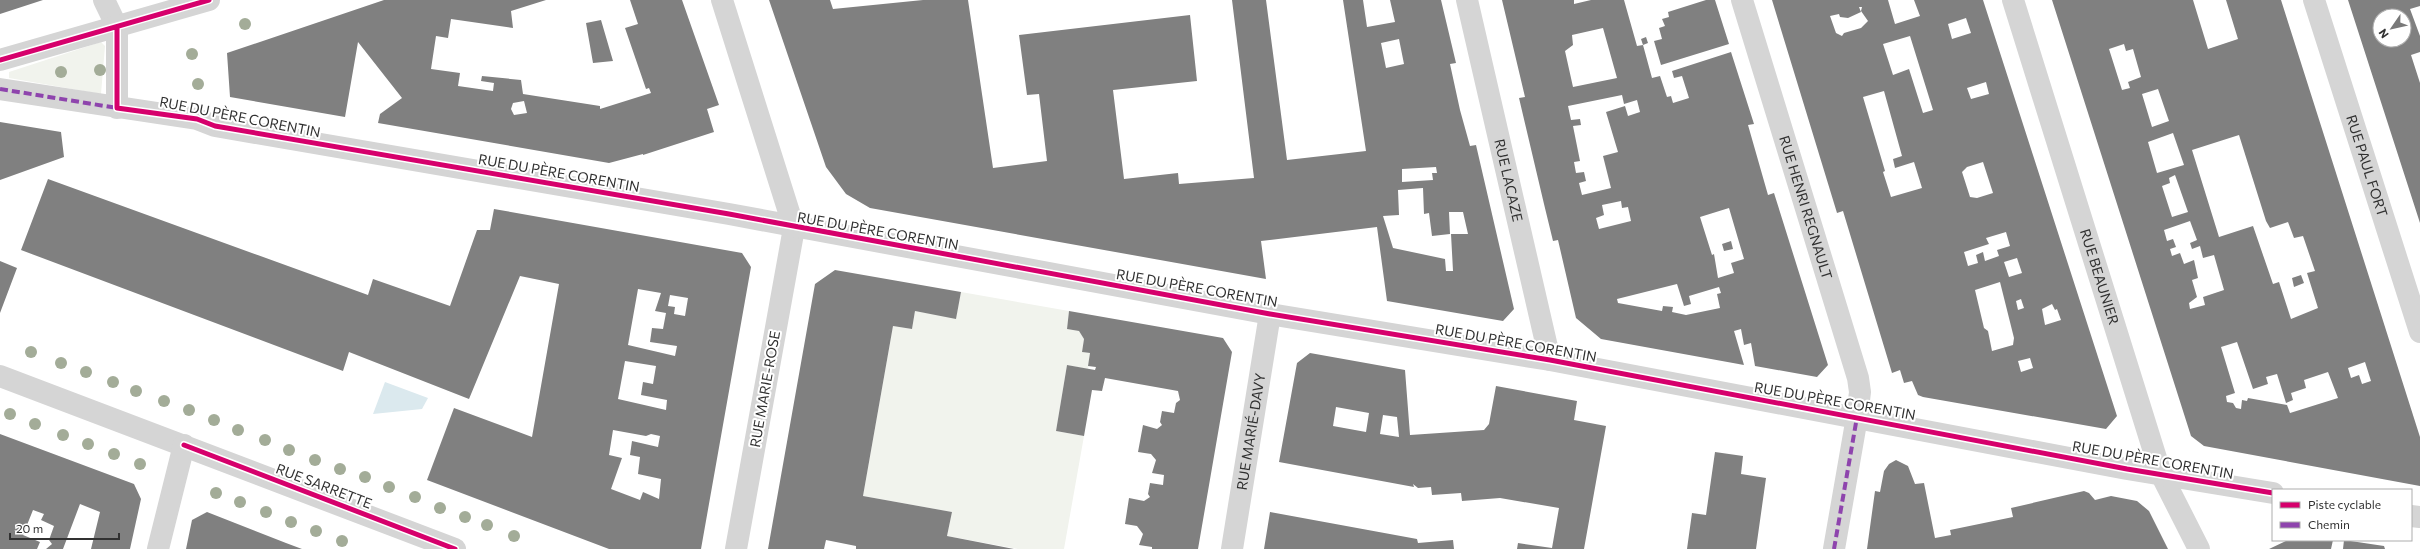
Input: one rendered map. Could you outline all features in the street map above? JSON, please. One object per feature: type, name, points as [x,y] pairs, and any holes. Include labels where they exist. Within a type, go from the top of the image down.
[{"type":"street","points":[[104,0],[117,27],[117,108]]},
{"type":"street","points":[[0,60],[209,0]]},
{"type":"street","points":[[722,0],[794,228]]},
{"type":"street","name":"RUE LACAZE","points":[[1467,0],[1550,360]]},
{"type":"street","name":"RUE HENRI REGNAULT","points":[[1742,0],[1858,378],[1860,392],[1857,417],[1834,549]]},
{"type":"street","name":"RUE BEAUNIER","points":[[2013,0],[2161,474],[2199,549]]},
{"type":"street","name":"RUE PAUL FORT","points":[[2314,0],[2420,332]]},
{"type":"street","name":"RUE DU PÈRE CORENTIN","points":[[0,89],[197,119],[215,126],[729,214],[794,228],[1270,314],[1550,360],[2161,474],[2272,493]]},
{"type":"street","name":"RUE MARIE-ROSE","points":[[736,549],[794,228]]},
{"type":"street","name":"RUE MARIÉ-DAVY","points":[[1232,549],[1270,314]]},
{"type":"street","name":"RUE SARRETTE","points":[[0,376],[455,549]]},
{"type":"street","points":[[158,549],[184,445]]},
{"type":"shaded area","points":[[101,42],[105,46],[101,94],[9,78],[9,72]]},
{"type":"shaded area","points":[[961,292],[1069,311],[1067,329],[1079,331],[1084,339],[1082,352],[1090,353],[1088,369],[1067,365],[1056,431],[1084,436],[1064,549],[1018,549],[947,536],[952,512],[863,496],[893,326],[912,329],[915,311],[956,318]]},
{"type":"shaded area","points":[[385,382],[428,398],[422,409],[373,414]]},
{"type":"building","points":[[0,0],[43,0],[0,14]]},
{"type":"building","points":[[384,0],[546,0],[511,11],[513,28],[451,19],[448,38],[436,36],[431,69],[460,73],[458,86],[493,91],[494,83],[481,81],[482,76],[521,80],[523,94],[600,106],[600,109],[651,93],[649,88],[646,89],[625,28],[638,24],[630,0],[682,0],[719,105],[707,109],[714,132],[643,155],[609,163],[378,123],[380,114],[402,98],[358,42],[345,117],[230,97],[227,53]],"holes":[[[524,101],[527,113],[514,115],[511,109],[513,103]]]},
{"type":"building","points":[[769,0],[830,0],[833,9],[923,0],[968,0],[993,168],[1047,161],[1039,94],[1027,95],[1019,35],[1190,15],[1197,81],[1113,90],[1124,179],[1178,173],[1179,184],[1254,178],[1232,0],[1266,0],[1287,160],[1366,151],[1343,0],[1363,0],[1367,27],[1395,22],[1390,0],[1441,0],[1456,63],[1450,64],[1460,110],[1470,146],[1476,145],[1514,309],[1503,321],[1387,301],[1377,227],[1261,241],[1266,279],[870,208],[846,194],[826,167]],"holes":[[[1399,39],[1404,64],[1386,68],[1381,43]],[[1436,167],[1437,173],[1432,173],[1433,180],[1402,182],[1402,169]],[[1423,188],[1424,214],[1429,213],[1432,236],[1450,234],[1449,212],[1463,212],[1468,234],[1451,234],[1453,271],[1446,271],[1445,259],[1393,248],[1383,216],[1399,215],[1398,190]]]},
{"type":"building","points":[[1502,0],[1574,0],[1574,4],[1591,0],[1624,0],[1637,46],[1643,45],[1652,78],[1660,76],[1667,97],[1671,96],[1673,103],[1689,98],[1682,76],[1674,78],[1672,71],[1731,52],[1754,124],[1748,125],[1768,195],[1774,193],[1828,365],[1817,377],[1755,366],[1751,343],[1744,345],[1741,329],[1734,331],[1744,365],[1601,339],[1576,318],[1558,240],[1553,241],[1519,98],[1525,97]],"holes":[[[1603,28],[1617,78],[1573,87],[1565,51],[1573,45],[1572,35]],[[1622,95],[1624,104],[1637,100],[1640,112],[1628,116],[1625,106],[1606,112],[1618,152],[1603,156],[1611,188],[1582,195],[1579,183],[1586,181],[1584,172],[1576,173],[1574,162],[1580,161],[1573,126],[1581,125],[1580,119],[1571,120],[1568,106]],[[1621,201],[1622,208],[1628,207],[1631,221],[1599,229],[1596,218],[1604,215],[1602,205]],[[1729,208],[1744,259],[1731,263],[1734,273],[1718,278],[1714,254],[1712,255],[1700,217]],[[1677,284],[1684,306],[1691,304],[1689,296],[1719,287],[1721,293],[1717,294],[1720,308],[1686,315],[1672,312],[1673,307],[1663,306],[1662,311],[1618,303],[1617,299]]]},
{"type":"building","points":[[1706,0],[1715,0],[1729,44],[1661,65],[1654,41],[1662,39],[1659,28],[1665,26],[1662,19],[1669,17],[1668,12]]},
{"type":"building","points":[[1772,0],[1888,0],[1895,24],[1920,16],[1914,0],[1983,0],[2117,416],[2106,429],[1918,395],[1912,381],[1904,383],[1900,370],[1892,373],[1843,211],[1837,213]],"holes":[[[1859,7],[1862,7],[1861,11],[1868,21],[1861,28],[1844,33],[1842,36],[1836,33],[1830,16],[1839,14],[1840,17],[1848,18],[1861,12]],[[1966,18],[1971,33],[1952,39],[1948,24]],[[1910,36],[1933,110],[1923,113],[1909,69],[1893,75],[1883,44]],[[1986,82],[1989,94],[1971,99],[1967,88]],[[1884,91],[1902,156],[1893,159],[1895,168],[1914,162],[1922,188],[1891,197],[1883,172],[1885,171],[1863,97]],[[1983,162],[1993,193],[1977,198],[1970,197],[1962,172],[1967,167]],[[2006,232],[2010,246],[1997,250],[1999,256],[1985,261],[1983,252],[1976,255],[1978,263],[1968,266],[1964,252],[1989,244],[1986,238]],[[2017,258],[2022,273],[2009,277],[2004,262]],[[2000,282],[2014,338],[2013,345],[1992,351],[1988,331],[1984,328],[1975,290]],[[2021,299],[2024,308],[2018,310],[2016,301]],[[2052,304],[2055,310],[2057,309],[2061,320],[2045,325],[2042,309]],[[2030,358],[2033,368],[2021,372],[2018,361]]]},
{"type":"building","points":[[2052,0],[2193,0],[2208,49],[2238,39],[2226,0],[2281,0],[2420,437],[2420,486],[2204,446],[2191,436]],"holes":[[[2124,44],[2126,51],[2133,49],[2141,77],[2128,82],[2130,88],[2122,90],[2109,49]],[[2158,89],[2169,121],[2152,127],[2142,94]],[[2173,133],[2184,165],[2157,173],[2148,142]],[[2239,135],[2266,221],[2270,228],[2288,222],[2294,238],[2303,236],[2315,271],[2307,273],[2318,308],[2291,319],[2279,282],[2273,284],[2253,226],[2219,237],[2192,150]],[[2175,175],[2188,212],[2172,217],[2162,186],[2170,183],[2169,178]],[[2190,221],[2197,240],[2190,243],[2192,249],[2200,246],[2203,258],[2214,255],[2224,290],[2203,297],[2205,305],[2190,309],[2189,303],[2197,297],[2192,280],[2198,278],[2194,260],[2184,264],[2180,253],[2172,256],[2170,249],[2176,247],[2173,239],[2167,241],[2164,230]],[[2237,342],[2253,389],[2268,384],[2266,377],[2277,374],[2286,403],[2293,400],[2291,393],[2306,388],[2304,380],[2328,372],[2338,398],[2290,413],[2287,405],[2248,398],[2247,401],[2242,400],[2241,409],[2236,408],[2233,403],[2227,402],[2226,396],[2235,393],[2221,347]],[[2365,362],[2371,381],[2362,384],[2359,375],[2351,378],[2348,368]]]},
{"type":"building","points":[[2348,0],[2420,0],[2420,6],[2412,8],[2372,8],[2372,48],[2412,48],[2412,14],[2420,36],[2420,52],[2411,55],[2420,83],[2420,223]]},
{"type":"building","points":[[601,20],[613,61],[593,63],[586,23]]},
{"type":"building","points":[[1646,37],[1648,43],[1643,45],[1641,39]]},
{"type":"building","points":[[0,122],[61,132],[64,157],[0,180]]},
{"type":"building","points":[[48,179],[368,295],[373,279],[450,306],[477,230],[490,230],[494,209],[742,253],[751,267],[701,549],[609,549],[427,480],[454,408],[532,437],[559,284],[520,276],[469,399],[349,352],[343,371],[21,250]],"holes":[[[638,289],[661,293],[655,311],[666,313],[663,329],[652,328],[650,342],[677,346],[675,356],[628,345]],[[670,295],[688,298],[685,316],[674,314],[675,307],[668,306]],[[625,361],[656,366],[653,384],[643,382],[641,395],[667,400],[666,410],[618,399]],[[613,430],[646,436],[651,434],[660,436],[658,447],[632,441],[630,455],[640,457],[638,474],[661,479],[659,499],[643,492],[640,500],[611,489],[622,458],[609,455]]]},
{"type":"building","points":[[1731,241],[1733,249],[1724,251],[1722,244]]},
{"type":"building","points":[[0,261],[17,268],[0,313]]},
{"type":"building","points":[[835,270],[961,292],[956,319],[915,311],[912,329],[893,326],[863,496],[952,512],[947,536],[1014,549],[856,549],[856,546],[826,540],[824,549],[768,549],[815,284]]},
{"type":"building","points":[[2301,275],[2304,283],[2294,287],[2292,278]]},
{"type":"building","points":[[1069,311],[1223,338],[1232,352],[1198,549],[1152,549],[1152,547],[1139,545],[1143,534],[1137,526],[1125,524],[1129,498],[1144,501],[1150,497],[1148,494],[1150,483],[1163,485],[1164,475],[1152,473],[1156,460],[1151,454],[1138,452],[1143,425],[1157,429],[1162,425],[1160,422],[1162,411],[1174,413],[1176,403],[1180,400],[1178,391],[1105,378],[1102,391],[1092,390],[1084,436],[1056,431],[1067,365],[1095,370],[1096,367],[1088,366],[1090,353],[1082,352],[1084,339],[1079,331],[1067,329]]},
{"type":"building","points":[[1310,353],[1405,370],[1410,435],[1484,430],[1489,424],[1496,386],[1577,401],[1574,420],[1606,426],[1584,549],[1517,549],[1518,543],[1552,548],[1559,508],[1500,498],[1462,501],[1461,493],[1432,495],[1431,487],[1418,488],[1413,484],[1414,487],[1279,462],[1297,363]],"holes":[[[1336,407],[1369,413],[1366,432],[1333,426]],[[1383,415],[1397,417],[1399,437],[1380,434]]]},
{"type":"building","points":[[0,434],[134,484],[141,499],[130,549],[91,549],[100,512],[80,504],[63,549],[46,549],[52,544],[49,540],[54,526],[41,520],[44,514],[33,510],[23,535],[40,542],[37,549],[0,549]]},
{"type":"building","points":[[1715,452],[1743,456],[1741,474],[1766,478],[1756,549],[1687,549],[1692,513],[1706,515]]},
{"type":"building","points":[[1896,460],[1908,466],[1915,484],[1924,483],[1935,538],[1951,535],[1950,530],[2013,517],[2011,508],[2084,491],[2089,493],[2095,500],[2111,496],[2137,501],[2149,511],[2168,549],[1867,549],[1875,491],[1880,492],[1884,471],[1889,464]]},
{"type":"building","points":[[207,512],[302,549],[186,549],[192,520]]},
{"type":"building","points":[[1270,512],[1417,539],[1418,543],[1453,540],[1454,549],[1264,549]]},
{"type":"building","points":[[2286,541],[2333,541],[2331,549],[2269,549]]},
{"type":"building","points":[[2344,541],[2351,541],[2384,546],[2385,549],[2343,549]]},
{"type":"marked path","points":[[0,89],[117,108]]},
{"type":"marked path","points":[[1834,549],[1857,417]]},
{"type":"cycle path","points":[[0,60],[209,0]]},
{"type":"cycle path","points":[[117,27],[117,108],[197,119],[215,126],[729,214],[1270,314],[1550,360],[2127,469],[2272,493]]},
{"type":"cycle path","points":[[184,445],[455,549]]}]
